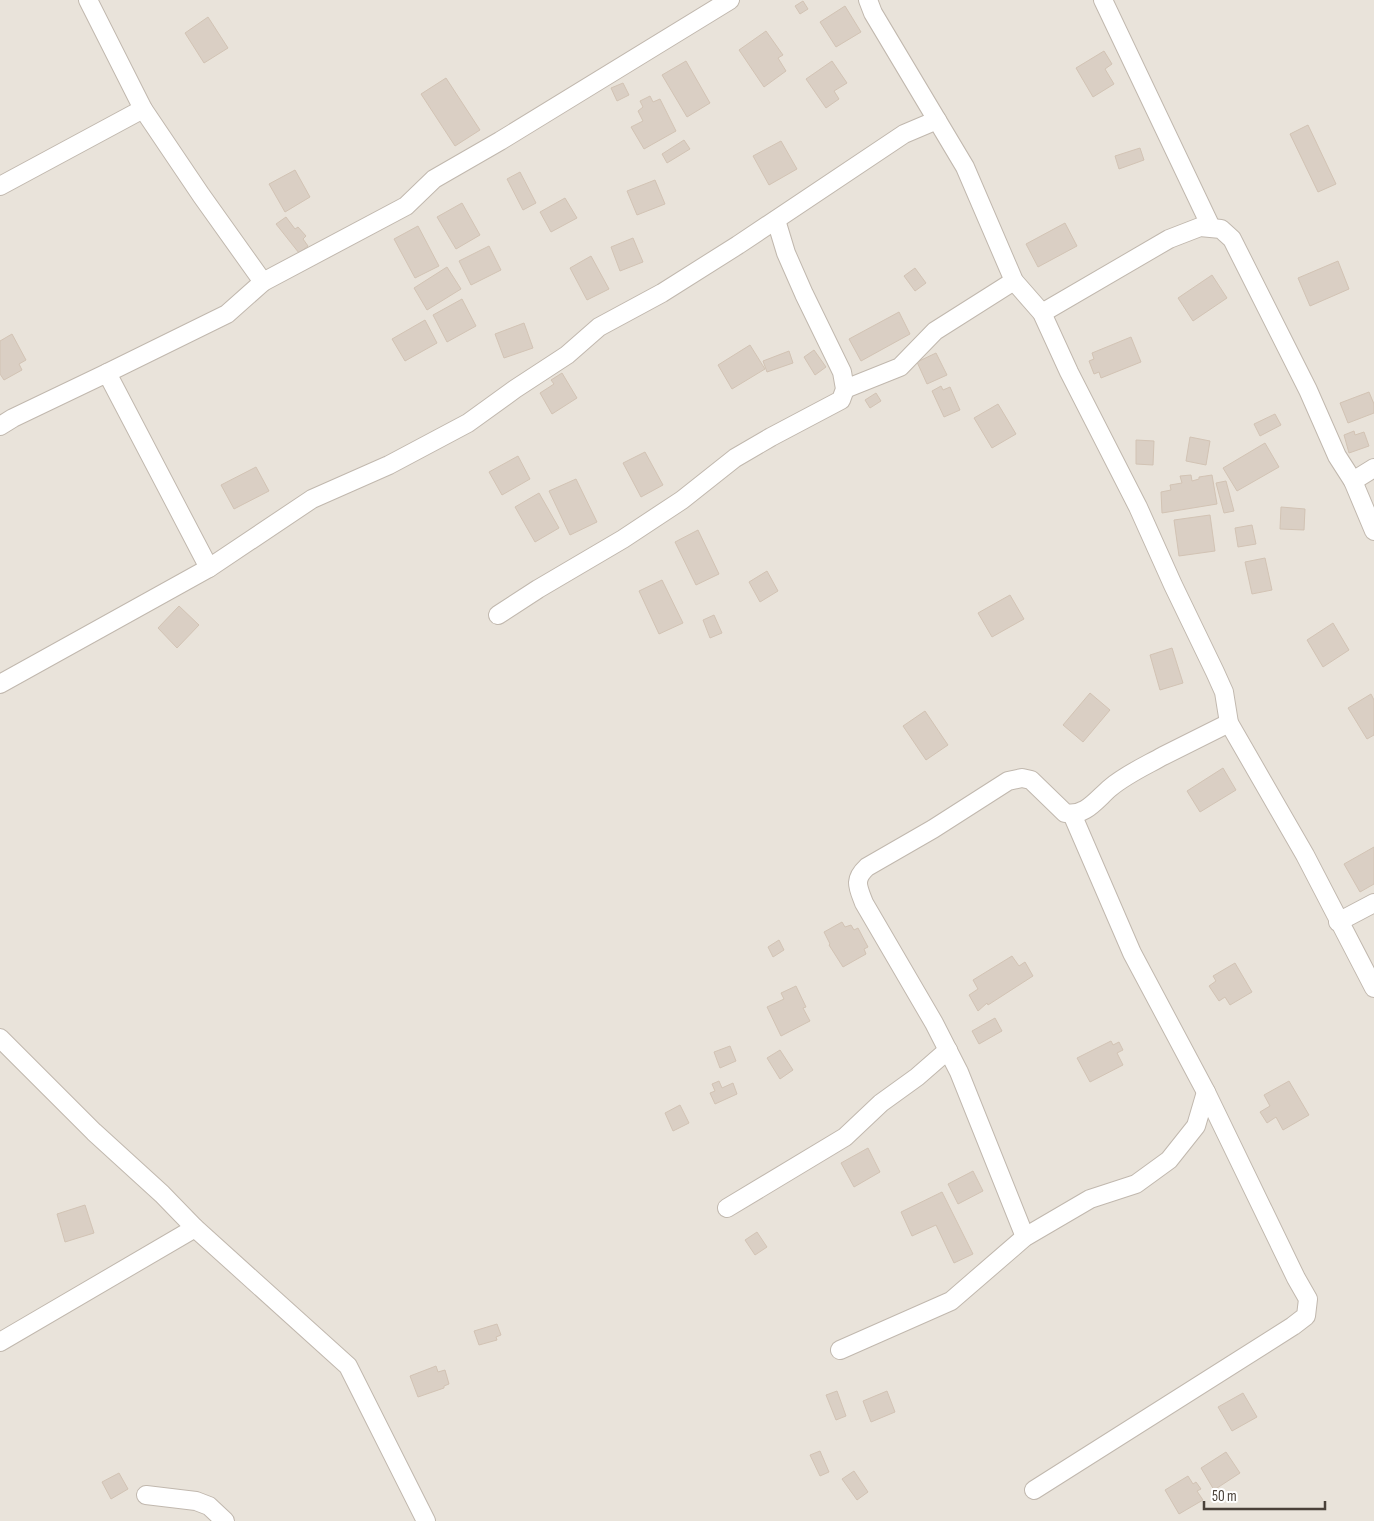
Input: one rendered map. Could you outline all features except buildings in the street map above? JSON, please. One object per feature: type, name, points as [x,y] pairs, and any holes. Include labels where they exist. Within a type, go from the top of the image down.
[{"type":"street","points":[[88,0],[143,109],[263,282]]},
{"type":"street","points":[[0,426],[227,314],[263,282],[406,206],[434,179],[500,141],[730,0]]},
{"type":"street","points":[[868,0],[873,13],[965,167],[1014,281],[1042,313],[1069,372],[1138,506],[1176,593],[1221,685],[1229,723],[1305,855],[1338,922],[1374,988]]},
{"type":"street","points":[[1103,0],[1211,227]]},
{"type":"street","points":[[0,186],[143,109]]},
{"type":"street","points":[[0,684],[209,568],[312,499],[389,465],[468,423],[567,355],[599,327],[662,293],[776,220],[904,134],[937,120]]},
{"type":"street","points":[[498,615],[623,539],[682,500],[735,458],[771,436],[841,400],[845,389],[842,372],[800,286],[786,253],[776,220]]},
{"type":"street","points":[[1042,313],[1169,239],[1200,227],[1220,228],[1232,239],[1308,390],[1337,456],[1353,481],[1374,531]]},
{"type":"street","points":[[845,389],[900,367],[935,331],[1014,281]]},
{"type":"street","points":[[107,373],[209,568]]},
{"type":"street","points":[[1353,481],[1374,468]]},
{"type":"street","points":[[1025,1237],[959,1072],[864,902],[858,886],[861,873],[867,867],[934,829],[1008,781],[1022,778],[1031,780],[1065,813],[1080,813],[1111,787],[1136,770],[1229,723]]},
{"type":"street","points":[[1034,1490],[1293,1326],[1306,1316],[1308,1299],[1206,1092],[1132,953],[1072,814]]},
{"type":"street","points":[[1338,922],[1374,903]]},
{"type":"street","points":[[0,1038],[94,1132],[162,1194],[195,1228],[348,1366],[426,1521]]},
{"type":"street","points":[[727,1208],[845,1137],[881,1103],[948,1050]]},
{"type":"street","points":[[840,1350],[950,1301],[1025,1237],[1090,1199],[1136,1184],[1169,1160],[1196,1126],[1206,1092]]},
{"type":"street","points":[[0,1342],[195,1228]]},
{"type":"street","points":[[146,1495],[196,1502],[209,1506],[225,1521]]},
{"type":"shaded area","points":[[0,0],[1374,0],[1374,1521],[0,1521]]}]
